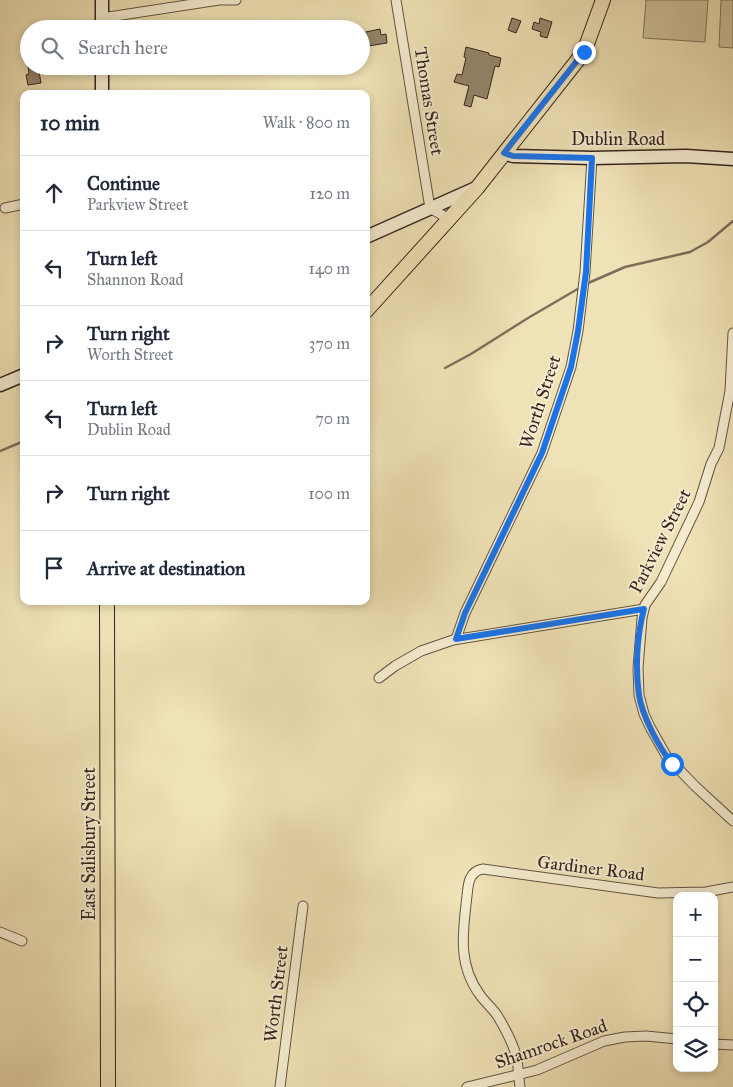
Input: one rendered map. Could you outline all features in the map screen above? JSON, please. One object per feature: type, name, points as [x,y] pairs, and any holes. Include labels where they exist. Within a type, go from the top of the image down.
[{"type":"main road","points":[[370,307],[477,188],[584,52],[603,0]]},
{"type":"main road","name":"East Salisbury Street","points":[[107,605],[108,1087]]},
{"type":"street","points":[[102,0],[102,20]]},
{"type":"street","points":[[117,20],[219,0],[236,0]]},
{"type":"street","name":"Thomas Street","points":[[396,0],[430,208]]},
{"type":"street","points":[[102,75],[102,90]]},
{"type":"street","name":"Dublin Road","points":[[504,153],[513,156],[592,158],[686,156],[733,159]]},
{"type":"street","name":"Worth Street","points":[[456,639],[465,613],[542,453],[571,367],[586,272],[592,158]]},
{"type":"street","points":[[370,235],[477,188]]},
{"type":"street","points":[[5,208],[20,205]]},
{"type":"street","points":[[430,208],[449,220]]},
{"type":"street","name":"Parkview Street","points":[[733,333],[730,391],[719,448],[711,464],[699,502],[661,582],[644,609],[638,656],[639,695],[650,727],[672,764],[733,821]]},
{"type":"street","points":[[0,385],[20,377]]},
{"type":"street","points":[[379,678],[421,651],[456,639],[644,609]]},
{"type":"street","name":"Gardiner Road","points":[[518,1076],[518,1065],[514,1050],[496,1015],[479,994],[470,977],[463,956],[462,927],[468,887],[470,879],[476,871],[483,869],[658,893],[706,892],[733,887]]},
{"type":"street","name":"Worth Street","points":[[280,1087],[303,906]]},
{"type":"street","points":[[0,932],[22,942]]},
{"type":"street","name":"Shamrock Road","points":[[467,1087],[537,1070],[567,1058],[584,1048],[604,1041],[646,1036],[673,1039]]},
{"type":"street","points":[[718,1044],[733,1045]]},
{"type":"street","points":[[518,1076],[520,1087]]},
{"type":"shaded area","points":[[646,0],[708,0],[705,42],[643,38]]},
{"type":"shaded area","points":[[721,0],[733,0],[733,48],[719,47]]},
{"type":"building","points":[[512,18],[521,21],[516,33],[508,30]]},
{"type":"building","points":[[540,18],[552,22],[547,38],[540,36],[541,32],[532,29],[534,22],[539,24]]},
{"type":"building","points":[[380,29],[381,35],[386,34],[387,43],[370,46],[370,31]]},
{"type":"building","points":[[466,47],[501,58],[499,67],[495,66],[487,99],[474,95],[471,107],[464,105],[469,86],[454,82],[457,74],[462,75],[466,58],[464,57]]},
{"type":"building","points":[[26,75],[40,75],[41,83],[28,85]]},
{"type":"waterway","points":[[586,284],[625,267],[690,252],[708,242],[733,221]]},
{"type":"waterway","points":[[445,368],[581,287]]},
{"type":"waterway","points":[[0,451],[20,443]]},
{"type":"route","points":[[584,52],[504,153],[513,156],[592,158],[586,272],[571,367],[542,453],[465,613],[456,639],[644,609],[638,656],[639,695],[650,727],[672,764]]}]
